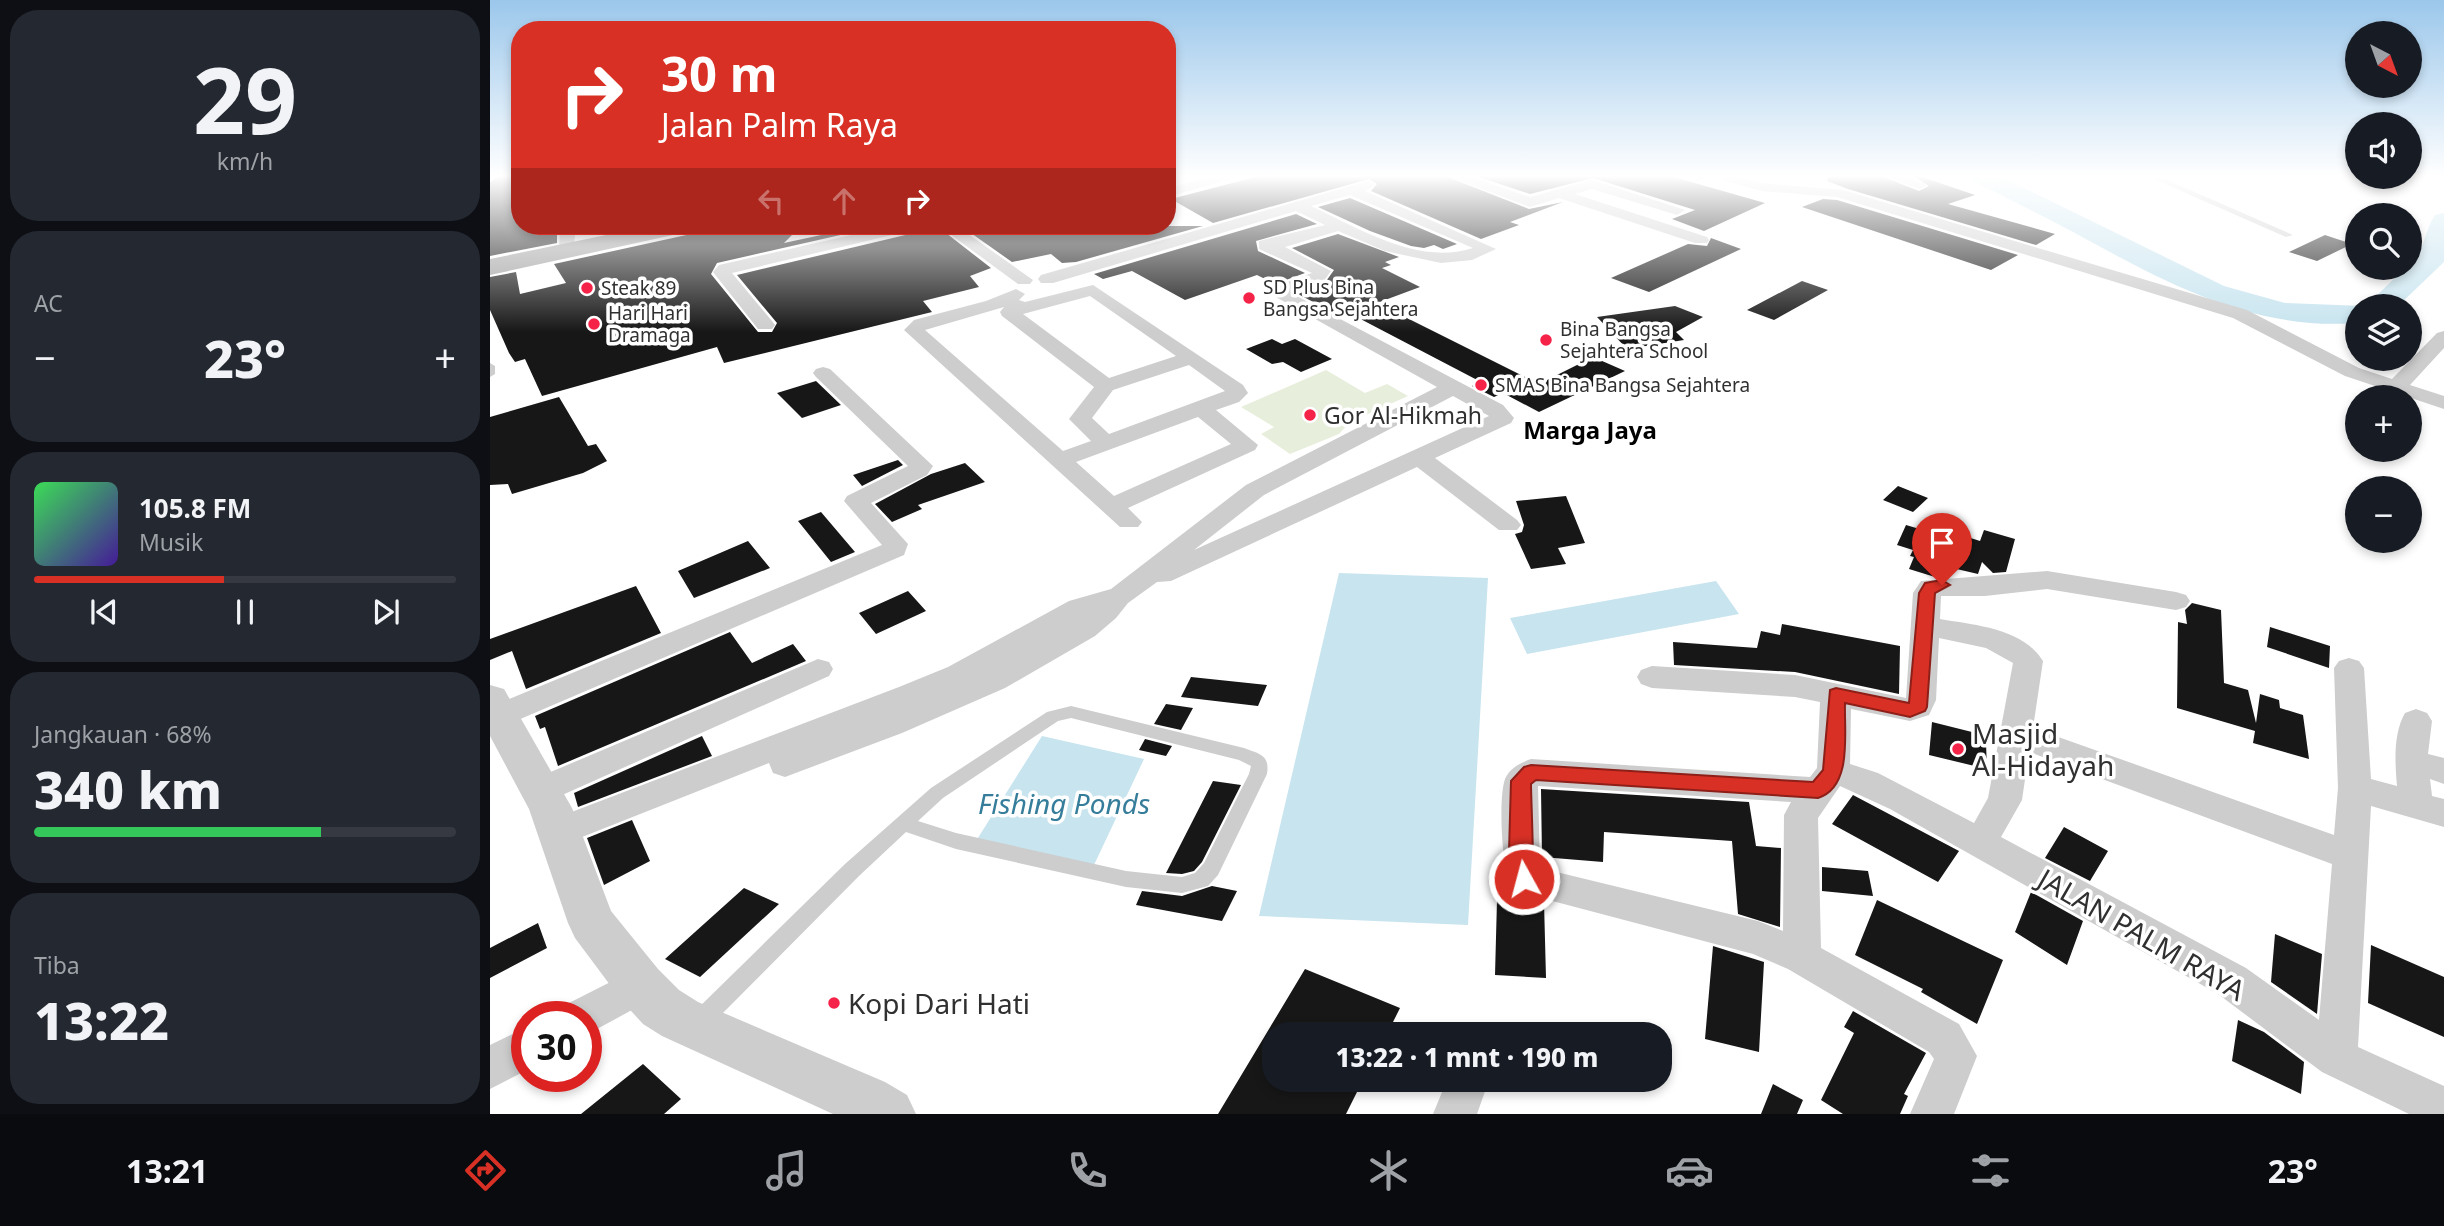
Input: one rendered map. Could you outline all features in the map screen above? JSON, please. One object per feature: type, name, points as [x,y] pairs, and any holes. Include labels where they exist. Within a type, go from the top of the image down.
[{"type":"highway","points":[[490,267],[568,238],[596,235]]},
{"type":"street","points":[[1047,279],[1222,228]]},
{"type":"street","points":[[1128,591],[1503,418],[1495,410],[1454,387],[1284,296],[1280,292],[1282,290],[1322,275],[1322,271],[1233,228]]},
{"type":"street","points":[[1270,246],[1331,228]]},
{"type":"street","points":[[1348,228],[1407,254],[1457,256],[1488,249],[1439,228]]},
{"type":"street","points":[[1664,228],[1701,240]]},
{"type":"street","points":[[1954,228],[2240,314],[2324,359],[2400,382],[2444,390]]},
{"type":"street","points":[[765,325],[722,272],[725,269],[872,235]]},
{"type":"street","points":[[957,235],[1020,295],[1106,386]]},
{"type":"street","points":[[1047,279],[1052,283],[1049,288],[921,324],[914,330],[1129,522]]},
{"type":"street","points":[[1020,295],[1093,290],[1236,389],[1237,393],[1060,460]]},
{"type":"street","points":[[2400,382],[2444,337]]},
{"type":"street","points":[[1106,443],[1080,419],[1106,386],[1191,358]]},
{"type":"street","points":[[822,373],[922,466],[919,470],[856,501],[895,544],[895,549],[495,707],[555,822],[592,922],[640,985],[662,1007],[694,1027],[866,1101],[888,1114]]},
{"type":"street","points":[[2400,382],[2444,402]]},
{"type":"street","points":[[555,822],[857,738],[982,688],[1086,628],[1215,519],[1255,490],[1454,387]]},
{"type":"street","points":[[1111,506],[1241,450],[1247,445],[1199,408]]},
{"type":"street","points":[[1419,457],[1508,525]]},
{"type":"street","points":[[1652,677],[1795,686],[1910,710],[1918,707],[1927,593],[1931,587],[1985,587],[2046,580],[2176,601]]},
{"type":"street","points":[[1925,626],[2008,644],[2021,651],[2028,661],[2005,800],[1980,843]]},
{"type":"street","points":[[2337,1058],[2356,788],[2349,668]]},
{"type":"street","points":[[555,822],[818,669]]},
{"type":"street","points":[[1802,957],[1801,815],[1826,781],[1836,695]]},
{"type":"street","points":[[2416,720],[2411,761],[2430,809]]},
{"type":"street","points":[[2015,734],[2351,856]]},
{"type":"street","points":[[2411,761],[2444,771]]},
{"type":"street","name":"JALAN PALM RAYA","points":[[1932,1114],[1956,1056],[1944,1038],[1802,957],[1758,938],[1524,879],[1520,852],[1521,781],[1531,772],[1552,771],[1866,782],[2232,981],[2337,1058],[2444,1108]]},
{"type":"street","points":[[2356,788],[2430,809]]},
{"type":"street","points":[[602,1006],[640,985]]},
{"type":"street","points":[[490,1068],[511,1057]]},
{"type":"street","points":[[1455,1114],[1463,1092]]},
{"type":"lane","points":[[2271,228],[2289,236]]},
{"type":"lane","points":[[490,366],[490,374]]},
{"type":"lane","points":[[694,1027],[903,824],[937,793],[1014,740],[1062,713],[1071,712],[1244,755],[1260,763],[1258,774],[1211,869],[1200,880],[1182,885],[1126,879],[956,841],[903,824]]},
{"type":"green space","name":"Gor Al-Hikmah","points":[[1326,370],[1365,393],[1387,384],[1408,396],[1350,422],[1339,434],[1290,454],[1261,434],[1274,427],[1241,407]]},
{"type":"water","points":[[1339,573],[1488,578],[1468,925],[1259,916]]},
{"type":"water","points":[[1716,581],[1739,614],[1527,654],[1510,618]]},
{"type":"water","name":"Fishing Ponds","points":[[1042,736],[1144,759],[1094,865],[976,841]]},
{"type":"building","points":[[490,228],[511,228],[511,235],[557,235],[557,243],[490,256]]},
{"type":"building","points":[[1176,228],[1196,228],[1176,234]]},
{"type":"building","points":[[1249,228],[1303,228],[1256,241],[1258,251],[1305,273],[1275,284],[1257,275],[1185,300],[1132,271],[1103,279],[1094,274]]},
{"type":"building","points":[[1363,228],[1420,228],[1457,244],[1443,249],[1434,245],[1424,248]]},
{"type":"building","points":[[1456,228],[1511,228],[1481,239]]},
{"type":"building","points":[[1865,228],[1929,228],[2018,255],[1991,270]]},
{"type":"building","points":[[1979,228],[2034,228],[2055,234],[2036,245]]},
{"type":"building","points":[[1338,234],[1399,257],[1385,262],[1391,265],[1382,268],[1420,287],[1377,303],[1539,384],[1593,357],[1625,371],[1539,412],[1503,393],[1494,397],[1472,386],[1481,382],[1349,313],[1340,316],[1298,294],[1324,284],[1334,270],[1292,248]]},
{"type":"building","points":[[686,235],[792,235],[784,243],[821,235],[840,235],[717,263],[711,274],[758,332],[772,332],[777,323],[737,275],[905,235],[949,235],[991,268],[970,276],[979,287],[923,301],[932,312],[724,363],[717,347],[542,396],[525,359],[515,362],[509,353],[490,310],[490,277],[516,272],[520,294],[566,283],[554,264]]},
{"type":"building","points":[[974,235],[1171,235],[1076,262],[1062,263],[1051,254],[1012,262]]},
{"type":"building","points":[[2325,235],[2345,242],[2345,247],[2317,261],[2289,252]]},
{"type":"building","points":[[1711,238],[1741,249],[1649,292],[1611,278],[1688,244],[1707,246]]},
{"type":"building","points":[[1802,281],[1828,290],[1774,320],[1747,310]]},
{"type":"building","points":[[1675,306],[1703,317],[1676,332],[1684,340],[1627,349],[1597,317]]},
{"type":"building","points":[[1272,339],[1282,344],[1295,339],[1332,359],[1301,372],[1283,362],[1272,364],[1246,349]]},
{"type":"building","points":[[816,381],[841,405],[802,418],[777,393]]},
{"type":"building","points":[[559,397],[588,446],[596,444],[607,461],[583,473],[512,494],[508,484],[490,485],[490,417]]},
{"type":"building","points":[[898,460],[903,465],[862,486],[853,475]]},
{"type":"building","points":[[965,463],[985,482],[918,505],[922,509],[892,522],[875,504],[931,474]]},
{"type":"building","points":[[1898,486],[1928,498],[1913,512],[1883,500]]},
{"type":"building","points":[[1566,496],[1585,543],[1558,548],[1566,564],[1531,569],[1515,534],[1522,532],[1524,525],[1516,501]]},
{"type":"building","points":[[821,512],[855,552],[831,562],[798,521]]},
{"type":"building","points":[[1906,525],[1960,541],[1952,532],[1980,541],[1984,530],[2015,539],[2006,572],[1993,573],[1982,562],[1978,574],[1948,567],[1944,577],[1935,577],[1909,569],[1914,557],[1910,556],[1913,550],[1897,545]]},
{"type":"building","points":[[748,541],[770,568],[694,598],[678,571]]},
{"type":"building","points":[[636,586],[661,633],[526,689],[512,651],[490,660],[490,639]]},
{"type":"building","points":[[908,591],[926,611],[876,634],[859,613]]},
{"type":"building","points":[[2192,603],[2221,610],[2224,683],[2248,690],[2256,723],[2260,694],[2279,700],[2280,708],[2303,715],[2309,759],[2253,743],[2255,731],[2177,708],[2178,622],[2187,624],[2185,610]]},
{"type":"building","points":[[1782,624],[1900,646],[1899,694],[1795,672],[1674,665],[1673,642],[1757,648],[1761,631],[1780,635]]},
{"type":"building","points":[[2270,627],[2330,646],[2329,668],[2267,647]]},
{"type":"building","points":[[730,632],[752,663],[793,644],[806,661],[558,766],[545,727],[540,729],[535,716]]},
{"type":"building","points":[[1191,677],[1267,685],[1258,706],[1181,697]]},
{"type":"building","points":[[1166,704],[1193,708],[1181,730],[1154,724]]},
{"type":"building","name":"Masjid Al-Hidayah","points":[[1932,722],[1972,732],[1986,743],[1987,769],[1929,755]]},
{"type":"building","points":[[702,736],[712,756],[578,807],[574,793]]},
{"type":"building","points":[[1145,739],[1172,746],[1166,756],[1139,750]]},
{"type":"building","points":[[1213,781],[1241,785],[1202,862],[1194,871],[1182,874],[1166,873]]},
{"type":"building","points":[[1541,789],[1749,802],[1756,846],[1781,848],[1780,927],[1738,914],[1732,841],[1604,832],[1603,862],[1542,857]]},
{"type":"building","points":[[1853,795],[1959,851],[1938,882],[1832,824]]},
{"type":"building","points":[[632,820],[650,861],[604,885],[587,838]]},
{"type":"building","points":[[2064,827],[2108,851],[2090,881],[2045,858]]},
{"type":"building","points":[[1822,867],[1868,871],[1873,896],[1822,891]]},
{"type":"building","points":[[1212,886],[1237,891],[1222,921],[1136,905],[1142,891],[1182,896]]},
{"type":"building","points":[[744,888],[779,904],[700,977],[665,959]]},
{"type":"building","points":[[2031,892],[2083,921],[2067,965],[2015,932]]},
{"type":"building","points":[[1497,900],[1544,902],[1546,978],[1495,975]]},
{"type":"building","points":[[1877,900],[2003,960],[1977,1024],[1921,992],[1923,989],[1855,955]]},
{"type":"building","points":[[538,923],[547,948],[490,978],[490,948]]},
{"type":"building","points":[[2275,934],[2322,954],[2317,1014],[2271,982]]},
{"type":"building","points":[[2371,945],[2444,977],[2444,1037],[2368,1003]]},
{"type":"building","points":[[1713,946],[1764,962],[1759,1052],[1705,1039]]},
{"type":"building","points":[[1305,969],[1400,1008],[1393,1022],[1273,1022]]},
{"type":"building","points":[[1853,1011],[1926,1053],[1904,1094],[1908,1096],[1900,1114],[1843,1114],[1821,1100],[1854,1033],[1844,1027]]},
{"type":"building","points":[[2238,1020],[2264,1032],[2304,1062],[2301,1094],[2232,1061]]},
{"type":"building","points":[[1262,1041],[1262,1092],[1357,1092],[1346,1114],[1218,1114]]},
{"type":"building","points":[[643,1064],[681,1099],[664,1114],[581,1114]]},
{"type":"building","points":[[1773,1084],[1803,1100],[1797,1114],[1761,1114]]},
{"type":"waterway","points":[[2087,228],[2179,277],[2249,304],[2285,313],[2345,315]]},
{"type":"waterway","points":[[2394,294],[2435,255],[2442,228]]},
{"type":"place","name":"Steak 89","points":[[587,288]]},
{"type":"place","name":"SD Plus Bina Bangsa Sejahtera","points":[[1249,298]]},
{"type":"place","name":"Hari Hari Dramaga","points":[[594,324]]},
{"type":"place","name":"Bina Bangsa Sejahtera School","points":[[1546,340]]},
{"type":"place","name":"SMAS Bina Bangsa Sejahtera","points":[[1481,385]]},
{"type":"place","name":"Gor Al-Hikmah","points":[[1310,415]]},
{"type":"place","name":"Masjid Al-Hidayah","points":[[1958,749]]},
{"type":"place","name":"Kopi Dari Hati","points":[[834,1003]]},
{"type":"district","name":"Marga Jaya","points":[[1590,429]]},
{"type":"route","points":[[1524,879],[1520,852],[1521,781],[1531,772],[1552,771],[1818,790],[1833,771],[1836,695],[1910,710],[1918,707],[1921,700],[1927,593],[1931,587],[1942,585]]}]
